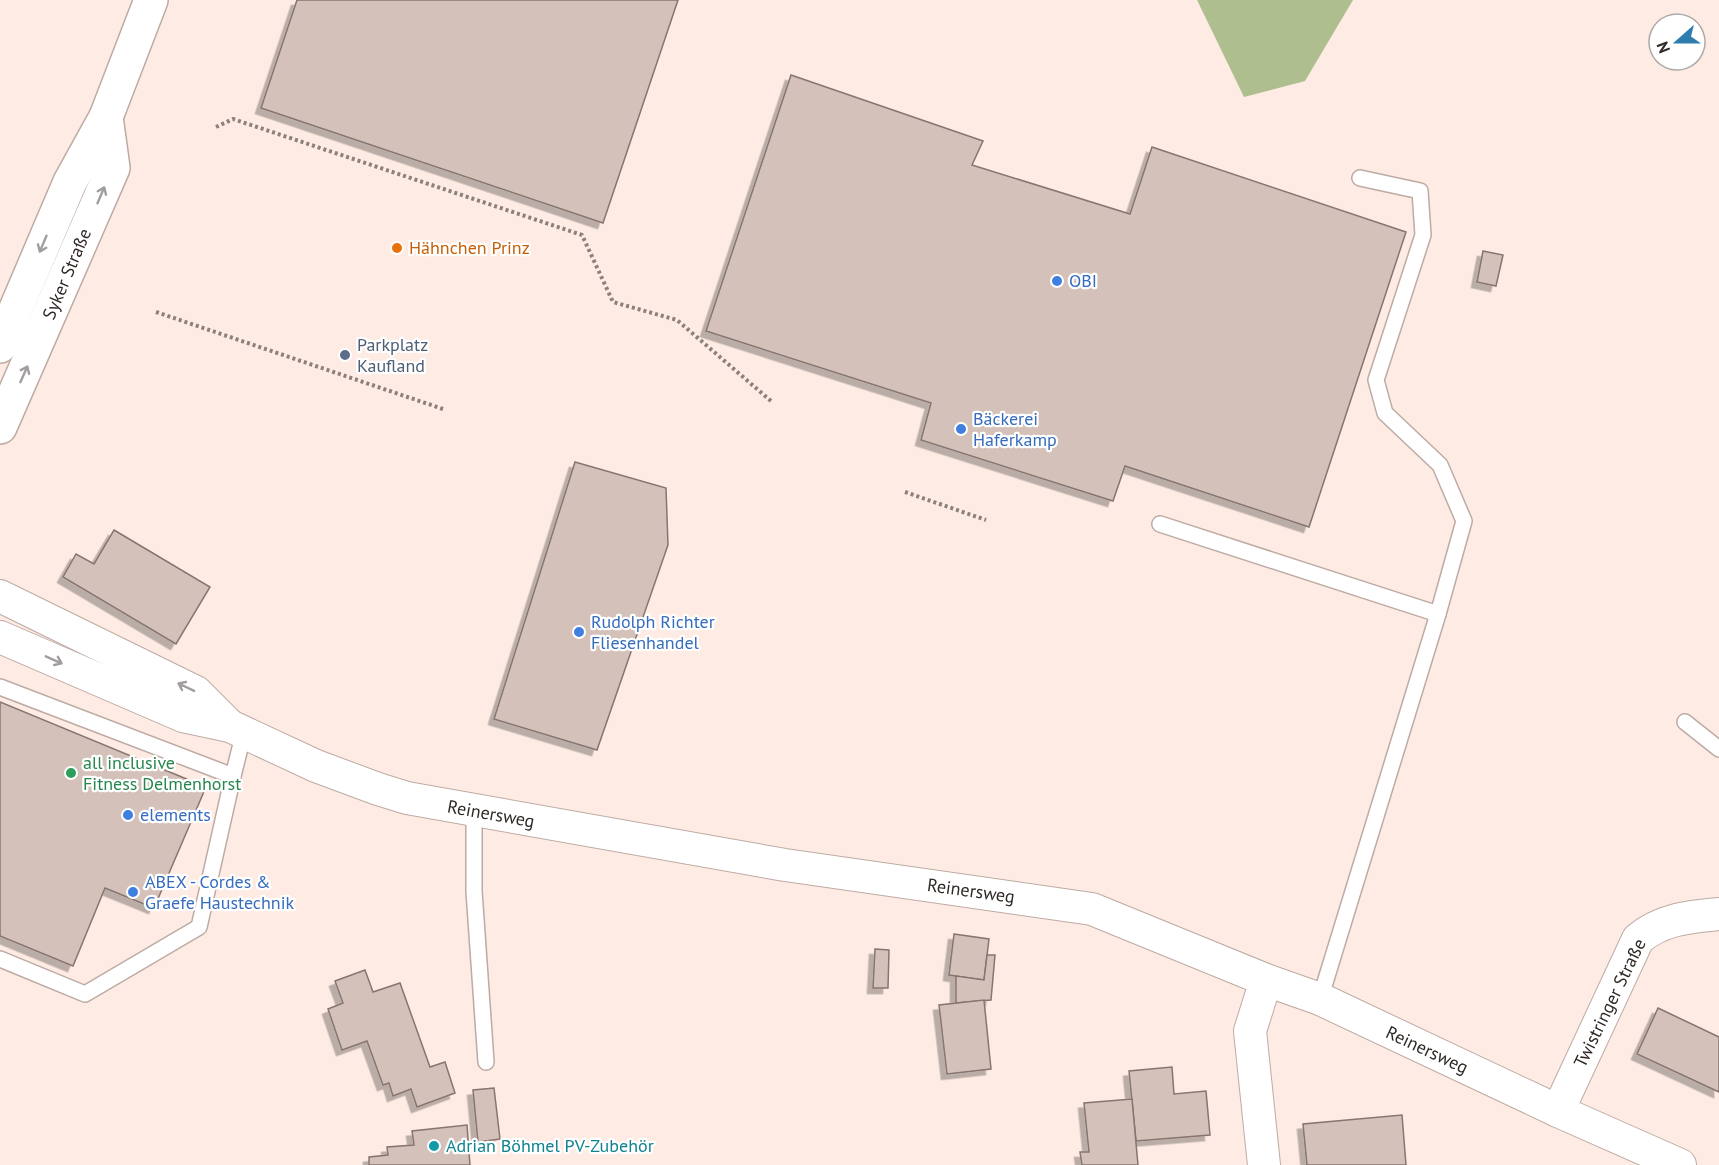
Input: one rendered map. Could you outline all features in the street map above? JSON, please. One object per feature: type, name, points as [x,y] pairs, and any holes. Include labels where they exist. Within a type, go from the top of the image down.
[{"type":"main road","name":"Syker Straße","points":[[0,346],[70,182],[106,117],[151,0]]},
{"type":"main road","name":"Syker Straße","points":[[0,427],[113,168],[106,117]]},
{"type":"street","name":"Reinersweg","points":[[0,596],[196,692],[237,729]]},
{"type":"street","name":"Reinersweg","points":[[0,636],[183,716],[237,729],[316,766],[407,798],[785,866],[1092,909],[1266,980],[1320,999],[1558,1111],[1680,1165]]},
{"type":"street","name":"Twistringer Straße","points":[[1558,1111],[1638,939],[1651,928],[1666,922],[1719,914]]},
{"type":"street","points":[[1263,1165],[1250,1031],[1266,980]]},
{"type":"lane","points":[[1320,999],[1438,614],[1464,521],[1440,465],[1385,413],[1376,380],[1423,235],[1420,191],[1360,178]]},
{"type":"lane","points":[[1161,524],[1438,614]]},
{"type":"lane","points":[[0,687],[233,776]]},
{"type":"lane","points":[[1685,722],[1719,749]]},
{"type":"lane","points":[[0,960],[85,994],[199,927],[233,776],[237,729]]},
{"type":"lane","points":[[474,811],[474,902],[486,1062]]},
{"type":"path","points":[[216,127],[233,119],[582,235],[613,302],[677,320],[771,401]]},
{"type":"path","points":[[156,312],[443,409]]},
{"type":"path","points":[[905,492],[986,520]]},
{"type":"green space","points":[[1197,0],[1353,0],[1305,81],[1244,97]]},
{"type":"building","points":[[297,0],[678,0],[603,223],[261,108]]},
{"type":"building","name":"OBI","points":[[791,75],[983,141],[972,165],[1130,214],[1152,147],[1406,232],[1309,527],[1125,466],[1113,501],[921,440],[931,403],[706,331]]},
{"type":"building","points":[[1483,251],[1503,255],[1496,286],[1477,282]]},
{"type":"building","name":"Rudolph Richter Fliesenhandel","points":[[575,462],[666,488],[668,545],[597,750],[494,719]]},
{"type":"building","points":[[114,530],[210,587],[176,644],[63,577],[76,554],[94,564]]},
{"type":"building","points":[[0,702],[206,787],[154,908],[105,888],[73,966],[0,936]]},
{"type":"building","points":[[954,934],[989,939],[984,980],[949,975]]},
{"type":"building","points":[[875,949],[889,950],[888,988],[873,988]]},
{"type":"building","points":[[987,955],[995,955],[991,1000],[956,1003],[956,976],[984,980]]},
{"type":"building","points":[[365,970],[373,992],[400,983],[430,1067],[445,1062],[455,1093],[417,1107],[411,1089],[393,1096],[389,1083],[383,1085],[367,1041],[342,1050],[328,1009],[343,1003],[335,981]]},
{"type":"building","points":[[984,1000],[991,1069],[947,1074],[939,1005]]},
{"type":"building","points":[[1658,1008],[1719,1037],[1719,1092],[1637,1054]]},
{"type":"building","points":[[1172,1067],[1174,1094],[1206,1091],[1210,1135],[1136,1141],[1129,1071]]},
{"type":"building","points":[[494,1088],[500,1139],[478,1142],[473,1090]]},
{"type":"building","points":[[1132,1099],[1138,1165],[1082,1165],[1080,1152],[1089,1152],[1084,1103]]},
{"type":"building","points":[[1402,1115],[1406,1165],[1307,1165],[1303,1124]]},
{"type":"building","name":"Adrian Böhmel PV-Zubehör","points":[[467,1125],[470,1165],[369,1165],[369,1157],[388,1155],[387,1147],[414,1145],[412,1131]]},
{"type":"place","name":"Hähnchen Prinz","points":[[397,248]]},
{"type":"place","name":"OBI","points":[[1057,281]]},
{"type":"place","name":"Parkplatz Kaufland","points":[[345,355]]},
{"type":"place","name":"Bäckerei Haferkamp","points":[[961,429]]},
{"type":"place","name":"Rudolph Richter Fliesenhandel","points":[[579,632]]},
{"type":"place","name":"all inclusive Fitness Delmenhorst","points":[[71,773]]},
{"type":"place","name":"elements","points":[[128,815]]},
{"type":"place","name":"ABEX - Cordes & Graefe Haustechnik","points":[[133,892]]},
{"type":"place","name":"Adrian Böhmel PV-Zubehör","points":[[434,1146]]}]
